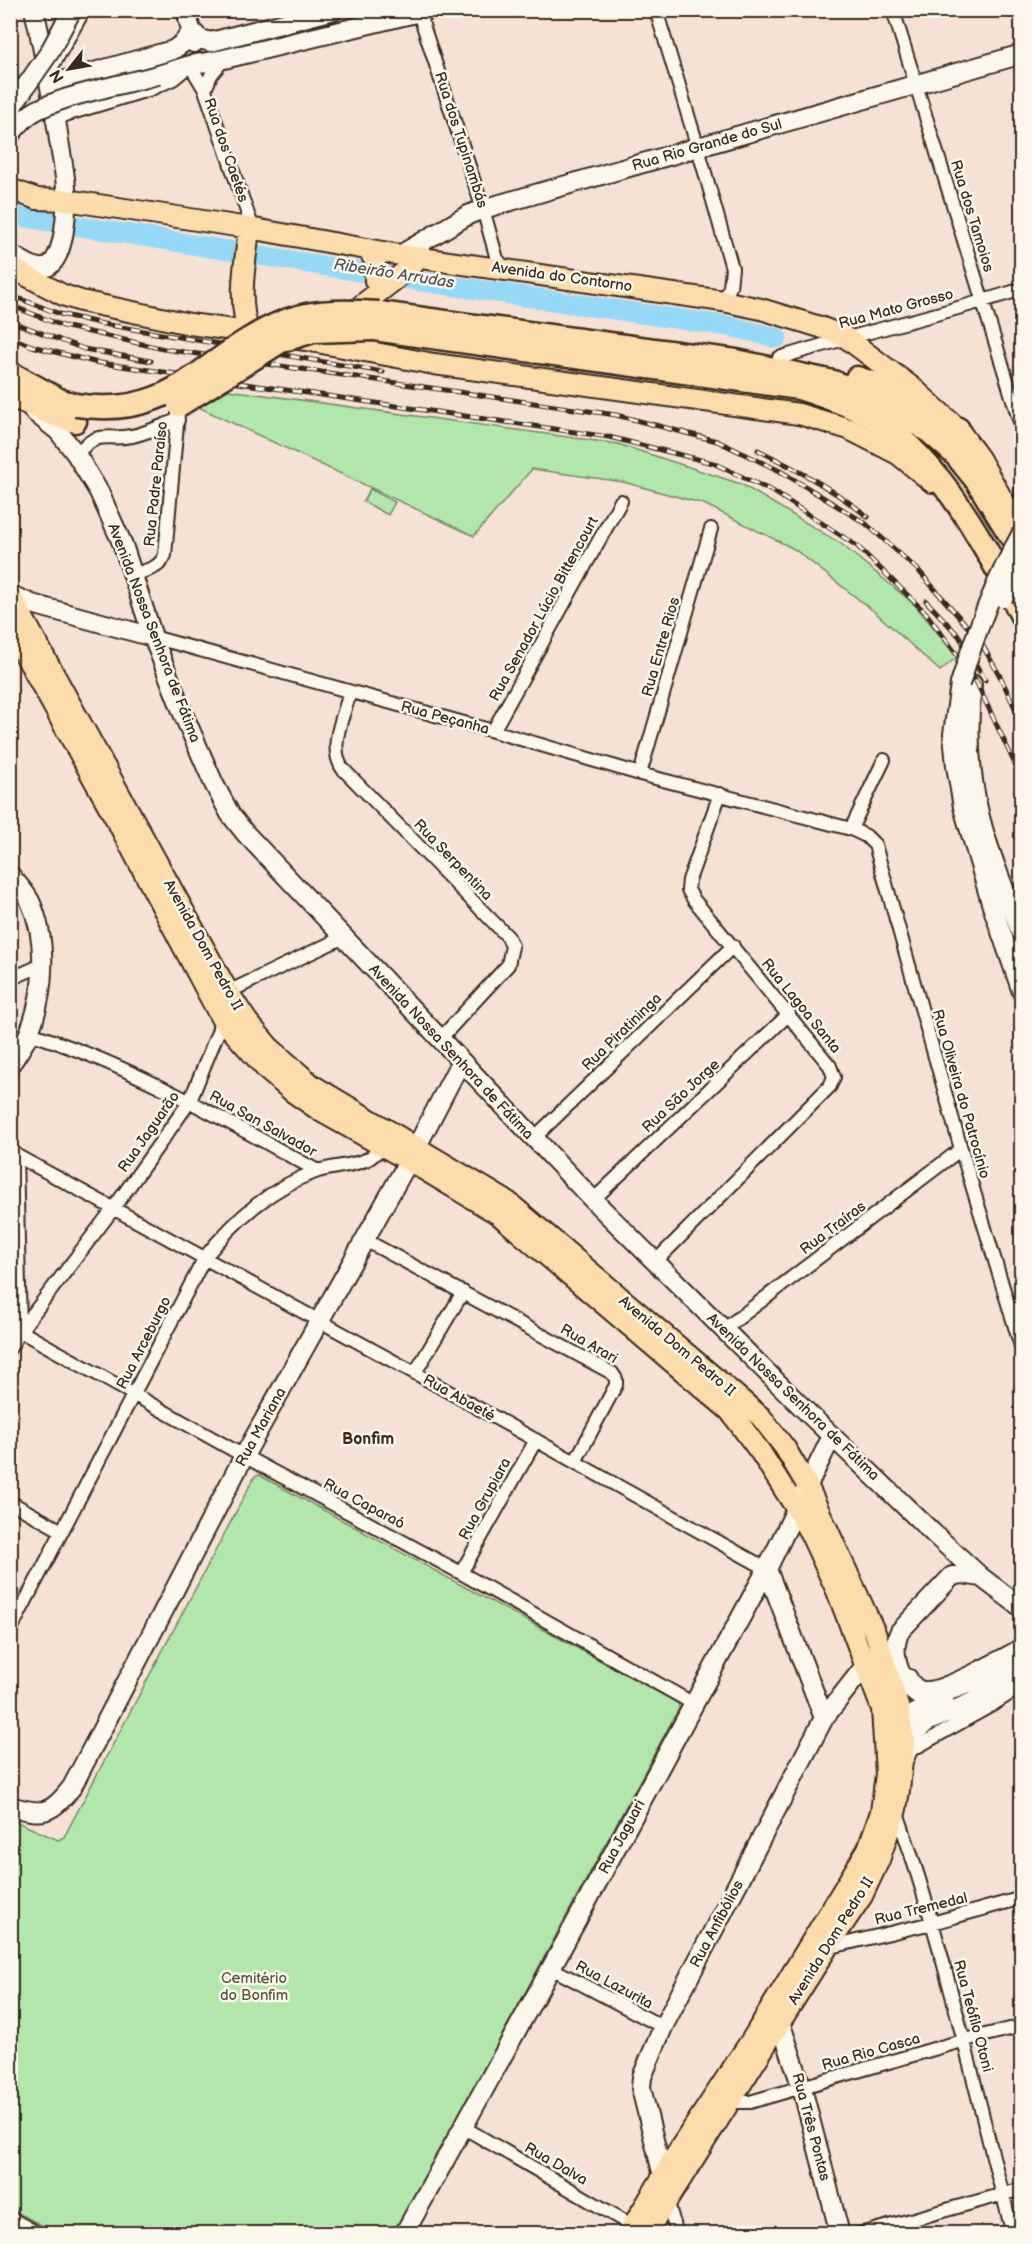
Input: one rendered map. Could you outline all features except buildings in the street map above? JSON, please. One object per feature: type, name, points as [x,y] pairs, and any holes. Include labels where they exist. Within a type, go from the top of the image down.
[{"type":"highway","name":"Avenida do Contorno","points":[[384,279],[799,388],[842,403],[879,422],[899,437],[956,500],[986,546],[1022,616]]},
{"type":"highway","name":"Avenida do Contorno","points":[[15,397],[51,414],[132,406],[161,397],[185,384],[248,341],[285,321],[303,315],[327,312],[384,279],[833,382],[870,397],[930,432],[956,455],[977,481],[1022,554]]},
{"type":"highway","points":[[736,361],[779,358],[826,366],[891,390],[958,429]]},
{"type":"highway","name":"Avenida do Contorno","points":[[10,374],[61,401],[76,413]]},
{"type":"main road","name":"Avenida do Contorno","points":[[10,189],[65,208],[248,227],[384,279],[506,268],[723,301],[798,319],[845,337],[913,388],[958,429],[979,458],[1020,531]]},
{"type":"main road","points":[[248,227],[244,284],[245,316],[250,334]]},
{"type":"main road","name":"Avenida do Contorno","points":[[10,267],[63,295],[81,301],[190,324],[306,340],[434,364],[799,414],[849,429],[897,454],[956,500]]},
{"type":"main road","points":[[306,340],[384,279]]},
{"type":"main road","points":[[384,279],[362,305],[360,330],[362,335],[367,339],[434,364]]},
{"type":"main road","name":"Avenida Dom Pedro II","points":[[11,594],[246,1021],[268,1047],[312,1085],[498,1214],[712,1395],[742,1424],[812,1537],[837,1591],[864,1667],[882,1709],[904,1741],[904,1761],[896,1809],[879,1860],[862,1896],[826,1948],[667,2200],[636,2231]]},
{"type":"main road","name":"Avenida Dom Pedro II","points":[[10,628],[117,821],[221,1018],[268,1071],[322,1112],[382,1147],[413,1153],[508,1202],[761,1417],[785,1448],[807,1485],[876,1635],[892,1726],[881,1812],[868,1849],[754,2036],[682,2145],[636,2231]]},
{"type":"street","points":[[10,254],[43,268],[54,263],[61,250],[66,188],[50,78],[34,10]]},
{"type":"street","points":[[10,109],[49,53],[72,10]]},
{"type":"street","points":[[50,78],[84,10]]},
{"type":"street","points":[[55,118],[151,89],[173,79],[190,65],[195,51],[186,10]]},
{"type":"street","points":[[192,31],[200,39],[211,42],[334,10]]},
{"type":"street","points":[[656,10],[732,268],[730,287],[723,301]]},
{"type":"street","name":"Rua dos Tamoios","points":[[893,10],[1022,429]]},
{"type":"street","points":[[10,135],[16,127],[36,111],[61,100],[190,65],[224,60],[422,12]]},
{"type":"street","name":"Rua dos Tupinambás","points":[[422,12],[497,259],[506,268]]},
{"type":"street","points":[[50,78],[173,50],[183,44],[192,31]]},
{"type":"street","name":"Rua Rio Grande do Sul","points":[[384,279],[468,215],[483,209],[1022,54]]},
{"type":"street","name":"Rua dos Caetés","points":[[205,90],[211,75],[224,60]]},
{"type":"street","name":"Rua dos Caetés","points":[[190,65],[205,90],[248,227]]},
{"type":"street","name":"Rua Mato Grosso","points":[[779,358],[845,337],[982,302],[1022,289]]},
{"type":"street","name":"Avenida Nossa Senhora de Fátima","points":[[15,397],[58,431],[76,454],[99,492],[123,544],[153,637],[184,716],[214,784],[230,814],[244,833],[592,1200],[832,1436],[981,1577],[1022,1608]]},
{"type":"street","name":"Rua Padre Paraíso","points":[[76,454],[86,443],[95,438],[134,436],[178,416],[165,555],[162,562],[156,566],[133,575]]},
{"type":"street","points":[[997,488],[1021,492],[1020,531],[976,633],[953,734],[963,807],[992,906],[1022,992]]},
{"type":"street","name":"Rua Senador Lúcio Bittencourt","points":[[493,731],[621,501]]},
{"type":"street","name":"Rua Entre Rios","points":[[640,774],[711,529]]},
{"type":"street","points":[[1022,562],[1006,589],[966,684],[969,753],[980,819],[1022,935]]},
{"type":"street","name":"Rua Peçanha","points":[[11,594],[32,604],[493,731],[640,774],[851,829],[866,836],[874,845]]},
{"type":"street","name":"Rua Serpentina","points":[[350,692],[335,748],[342,768],[508,937],[512,946],[508,965],[440,1039]]},
{"type":"street","points":[[851,829],[884,760]]},
{"type":"street","name":"Rua Lagoa Santa","points":[[656,1262],[833,1081],[834,1072],[830,1066],[688,890],[689,880],[720,794]]},
{"type":"street","name":"Rua Oliveira do Patrocínio","points":[[874,845],[961,1149],[1022,1350]]},
{"type":"street","points":[[10,1065],[29,1033],[38,1000],[42,965],[39,928],[29,900],[13,883]]},
{"type":"street","points":[[228,992],[344,938]]},
{"type":"street","name":"Rua Piratininga","points":[[533,1139],[733,946]]},
{"type":"street","points":[[10,979],[42,965]]},
{"type":"street","name":"Rua Jaguarão","points":[[10,1348],[20,1331],[113,1209],[190,1101],[218,1032],[228,992]]},
{"type":"street","name":"Rua São Jorge","points":[[592,1200],[789,1014]]},
{"type":"street","name":"Rua San Salvador","points":[[29,1033],[72,1046],[190,1101],[318,1171]]},
{"type":"street","name":"Rua Mariana","points":[[10,1806],[46,1812],[56,1806],[66,1795],[123,1691],[244,1456],[413,1153],[461,1061]]},
{"type":"street","name":"Rua Arceburgo","points":[[10,1631],[205,1257],[227,1230],[272,1194],[318,1171],[367,1159],[382,1147]]},
{"type":"street","name":"Rua Traíras","points":[[723,1330],[961,1149]]},
{"type":"street","points":[[13,1153],[20,1331]]},
{"type":"street","name":"Rua Abaeté","points":[[13,1153],[415,1373],[766,1569]]},
{"type":"street","name":"Rua Arari","points":[[365,1240],[614,1375],[616,1384],[575,1462]]},
{"type":"street","points":[[415,1373],[463,1292]]},
{"type":"street","name":"Rua Caparaó","points":[[20,1331],[694,1704]]},
{"type":"street","name":"Rua Jaguari","points":[[404,2234],[694,1704],[766,1569],[832,1436]]},
{"type":"street","name":"Rua Grupiara","points":[[461,1573],[536,1440]]},
{"type":"street","points":[[10,1502],[62,1531]]},
{"type":"street","points":[[766,1569],[824,1718]]},
{"type":"street","points":[[981,1577],[962,1574],[952,1576],[900,1631],[895,1642],[895,1658],[906,1684],[920,1697],[932,1697],[971,1682],[985,1680]]},
{"type":"street","points":[[895,1658],[919,1687],[929,1688],[943,1685],[1016,1648],[1022,1642]]},
{"type":"street","points":[[892,1726],[1022,1659]]},
{"type":"street","name":"Rua Anfibólios","points":[[667,2200],[665,2176],[641,2088],[642,2078],[663,2027],[824,1718],[864,1667]]},
{"type":"street","points":[[904,1761],[913,1734],[927,1722],[993,1693],[1022,1675]]},
{"type":"street","points":[[904,1761],[1022,1686]]},
{"type":"street","name":"Rua Teófilo Otoni","points":[[896,1809],[914,1858],[965,2040],[1013,2234]]},
{"type":"street","name":"Rua Tremedal","points":[[826,1948],[932,1923],[1022,1898]]},
{"type":"street","name":"Rua Lazurita","points":[[551,1968],[663,2027]]},
{"type":"street","name":"Rua Três Pontas","points":[[780,2022],[802,2088],[840,2234]]},
{"type":"street","name":"Rua Rio Casca","points":[[729,2102],[750,2102],[965,2040],[1022,2026]]},
{"type":"street","name":"Rua Dalva","points":[[463,2127],[636,2231]]},
{"type":"street","points":[[860,2234],[1022,2189]]},
{"type":"street","points":[[667,2200],[677,2234]]},
{"type":"street","points":[[10,2218],[39,2234]]},
{"type":"green space","points":[[228,390],[618,444],[741,484],[840,543],[915,605],[957,657],[940,671],[876,613],[794,549],[704,504],[623,482],[532,469],[474,536],[198,407]]},
{"type":"green space","points":[[370,489],[395,502],[388,515],[363,501]]},
{"type":"green space","name":"Cemitério do Bonfim","points":[[259,1475],[678,1703],[679,1708],[395,2233],[56,2233],[11,2209],[10,1819],[58,1840],[64,1837],[255,1476]]},
{"type":"waterway","name":"Ribeirão Arrudas","points":[[10,215],[411,280],[733,327],[777,338]]},
{"type":"railway","points":[[10,295],[60,314],[103,324],[383,372]]},
{"type":"railway","points":[[10,305],[63,326],[164,349],[616,415],[717,441],[780,471],[865,523],[918,570],[980,641],[1001,678],[1022,723]]},
{"type":"railway","points":[[10,321],[84,349],[151,361]]},
{"type":"railway","points":[[10,337],[32,346],[94,362],[609,437],[713,463],[774,492],[857,546],[926,613],[975,679],[1022,779]]},
{"type":"railway","points":[[758,450],[815,480],[868,517]]},
{"type":"railway","points":[[926,601],[959,636],[985,680]]},
{"type":"district","name":"Bonfim","points":[[368,1439]]}]
